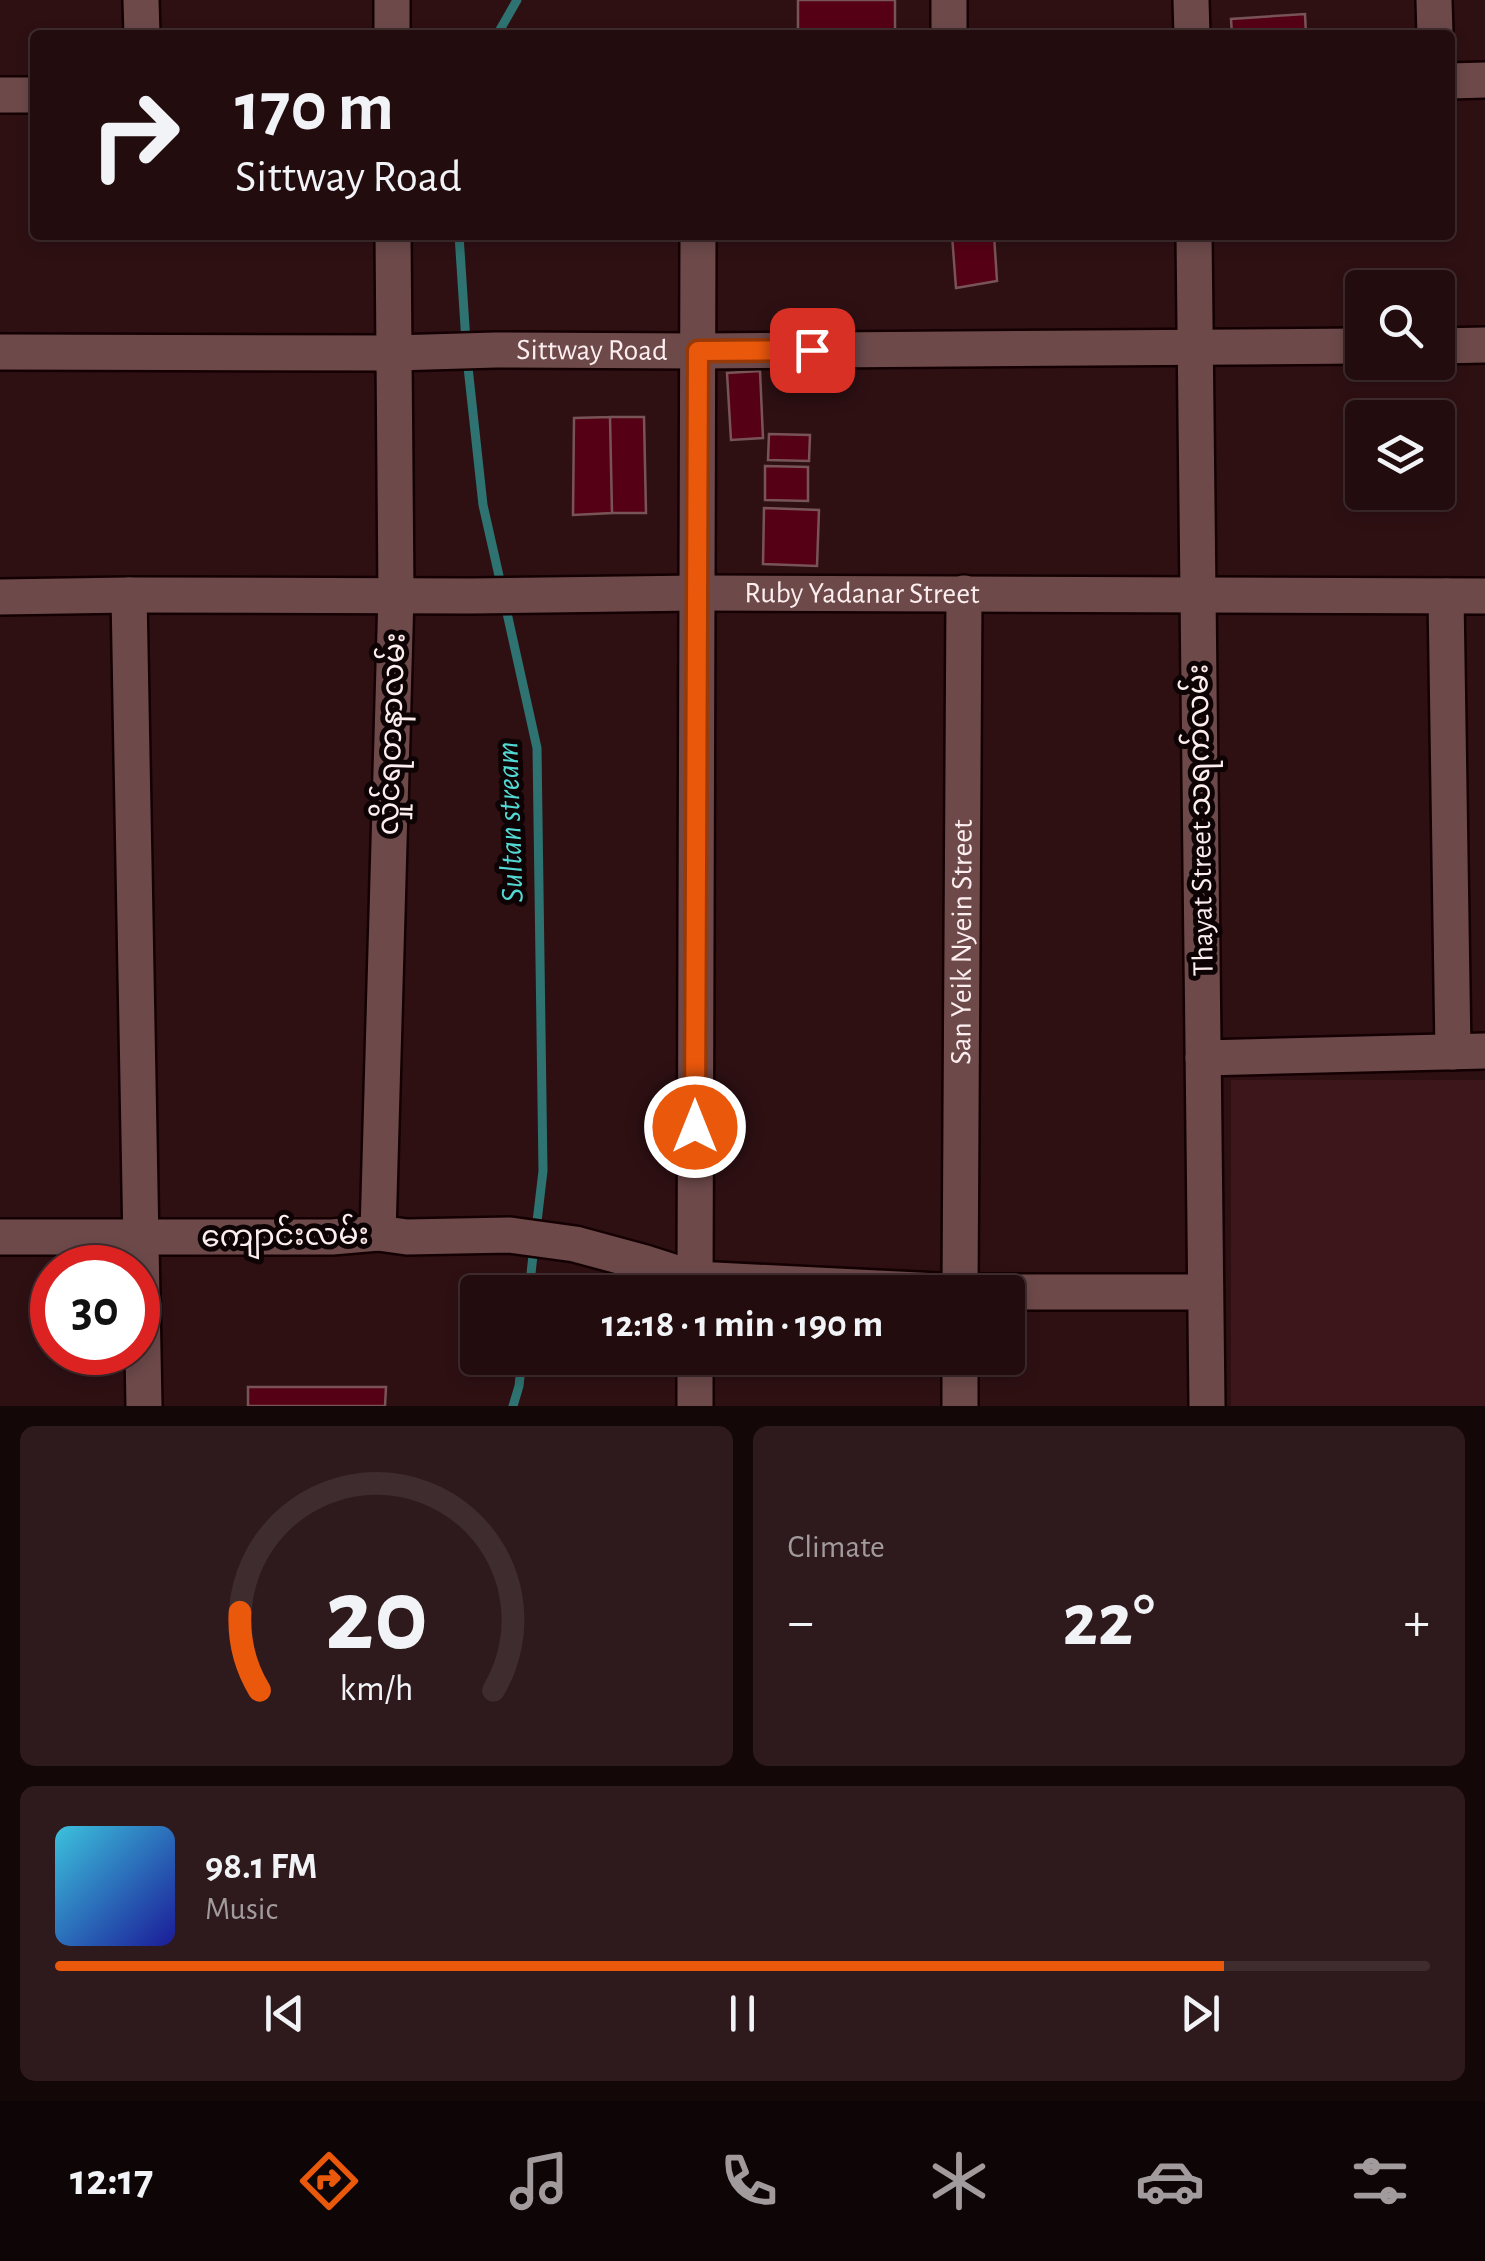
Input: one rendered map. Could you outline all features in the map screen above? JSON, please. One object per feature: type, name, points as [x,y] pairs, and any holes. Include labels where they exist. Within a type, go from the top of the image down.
[{"type":"street","points":[[141,0],[142,30]]},
{"type":"street","points":[[392,0],[392,30]]},
{"type":"street","points":[[949,0],[949,30]]},
{"type":"street","points":[[1192,0],[1192,30]]},
{"type":"street","points":[[1434,0],[1435,30]]},
{"type":"street","points":[[1455,80],[1485,80]]},
{"type":"street","points":[[0,95],[30,95]]},
{"type":"street","name":"လှိုင်ရတနာလမ်း","points":[[378,1233],[396,595],[394,240]]},
{"type":"street","points":[[694,1275],[698,240]]},
{"type":"street","name":"Thayat Street သရက်လမ်း","points":[[1194,240],[1207,1406]]},
{"type":"street","points":[[1455,346],[1485,345]]},
{"type":"street","name":"Sittway Road","points":[[0,352],[1345,346]]},
{"type":"street","name":"Ruby Yadanar Street","points":[[0,597],[698,593],[1485,596]]},
{"type":"street","name":"San Yeik Nyein Street","points":[[960,1275],[964,594]]},
{"type":"street","points":[[129,595],[144,1406]]},
{"type":"street","points":[[1203,1058],[1469,1051],[1446,596]]},
{"type":"street","name":"ကျောင်းလမ်း","points":[[0,1237],[510,1235],[576,1244],[646,1263],[671,1275]]},
{"type":"street","points":[[1025,1292],[1206,1292]]},
{"type":"street","points":[[695,1375],[695,1406]]},
{"type":"street","points":[[960,1375],[960,1406]]},
{"type":"shaded area","points":[[1231,1080],[1485,1080],[1485,1406],[1231,1406]]},
{"type":"building","points":[[798,0],[895,0],[895,30],[798,30]]},
{"type":"building","points":[[1305,14],[1306,30],[1232,30],[1231,19]]},
{"type":"building","points":[[952,240],[994,240],[997,281],[956,288]]},
{"type":"building","points":[[760,371],[763,438],[731,440],[727,373]]},
{"type":"building","points":[[610,417],[612,513],[573,515],[574,418]]},
{"type":"building","points":[[610,417],[644,417],[646,513],[612,513]]},
{"type":"building","points":[[769,434],[810,435],[809,461],[768,460]]},
{"type":"building","points":[[765,466],[808,467],[808,501],[765,500]]},
{"type":"building","points":[[764,508],[819,510],[817,566],[763,564]]},
{"type":"building","points":[[248,1387],[386,1387],[385,1406],[248,1406]]},
{"type":"waterway","name":"Sultan stream","points":[[500,30],[517,0]]},
{"type":"waterway","name":"Sultan stream","points":[[459,240],[466,342]]},
{"type":"waterway","name":"Sultan stream","points":[[467,358],[483,505],[502,589]]},
{"type":"waterway","name":"Sultan stream","points":[[505,604],[537,748],[543,1171],[536,1230]]},
{"type":"waterway","name":"Sultan stream","points":[[531,1275],[534,1246]]},
{"type":"waterway","name":"Sultan stream","points":[[513,1406],[520,1375]]},
{"type":"route","points":[[695,1127],[698,351],[812,350]]}]
